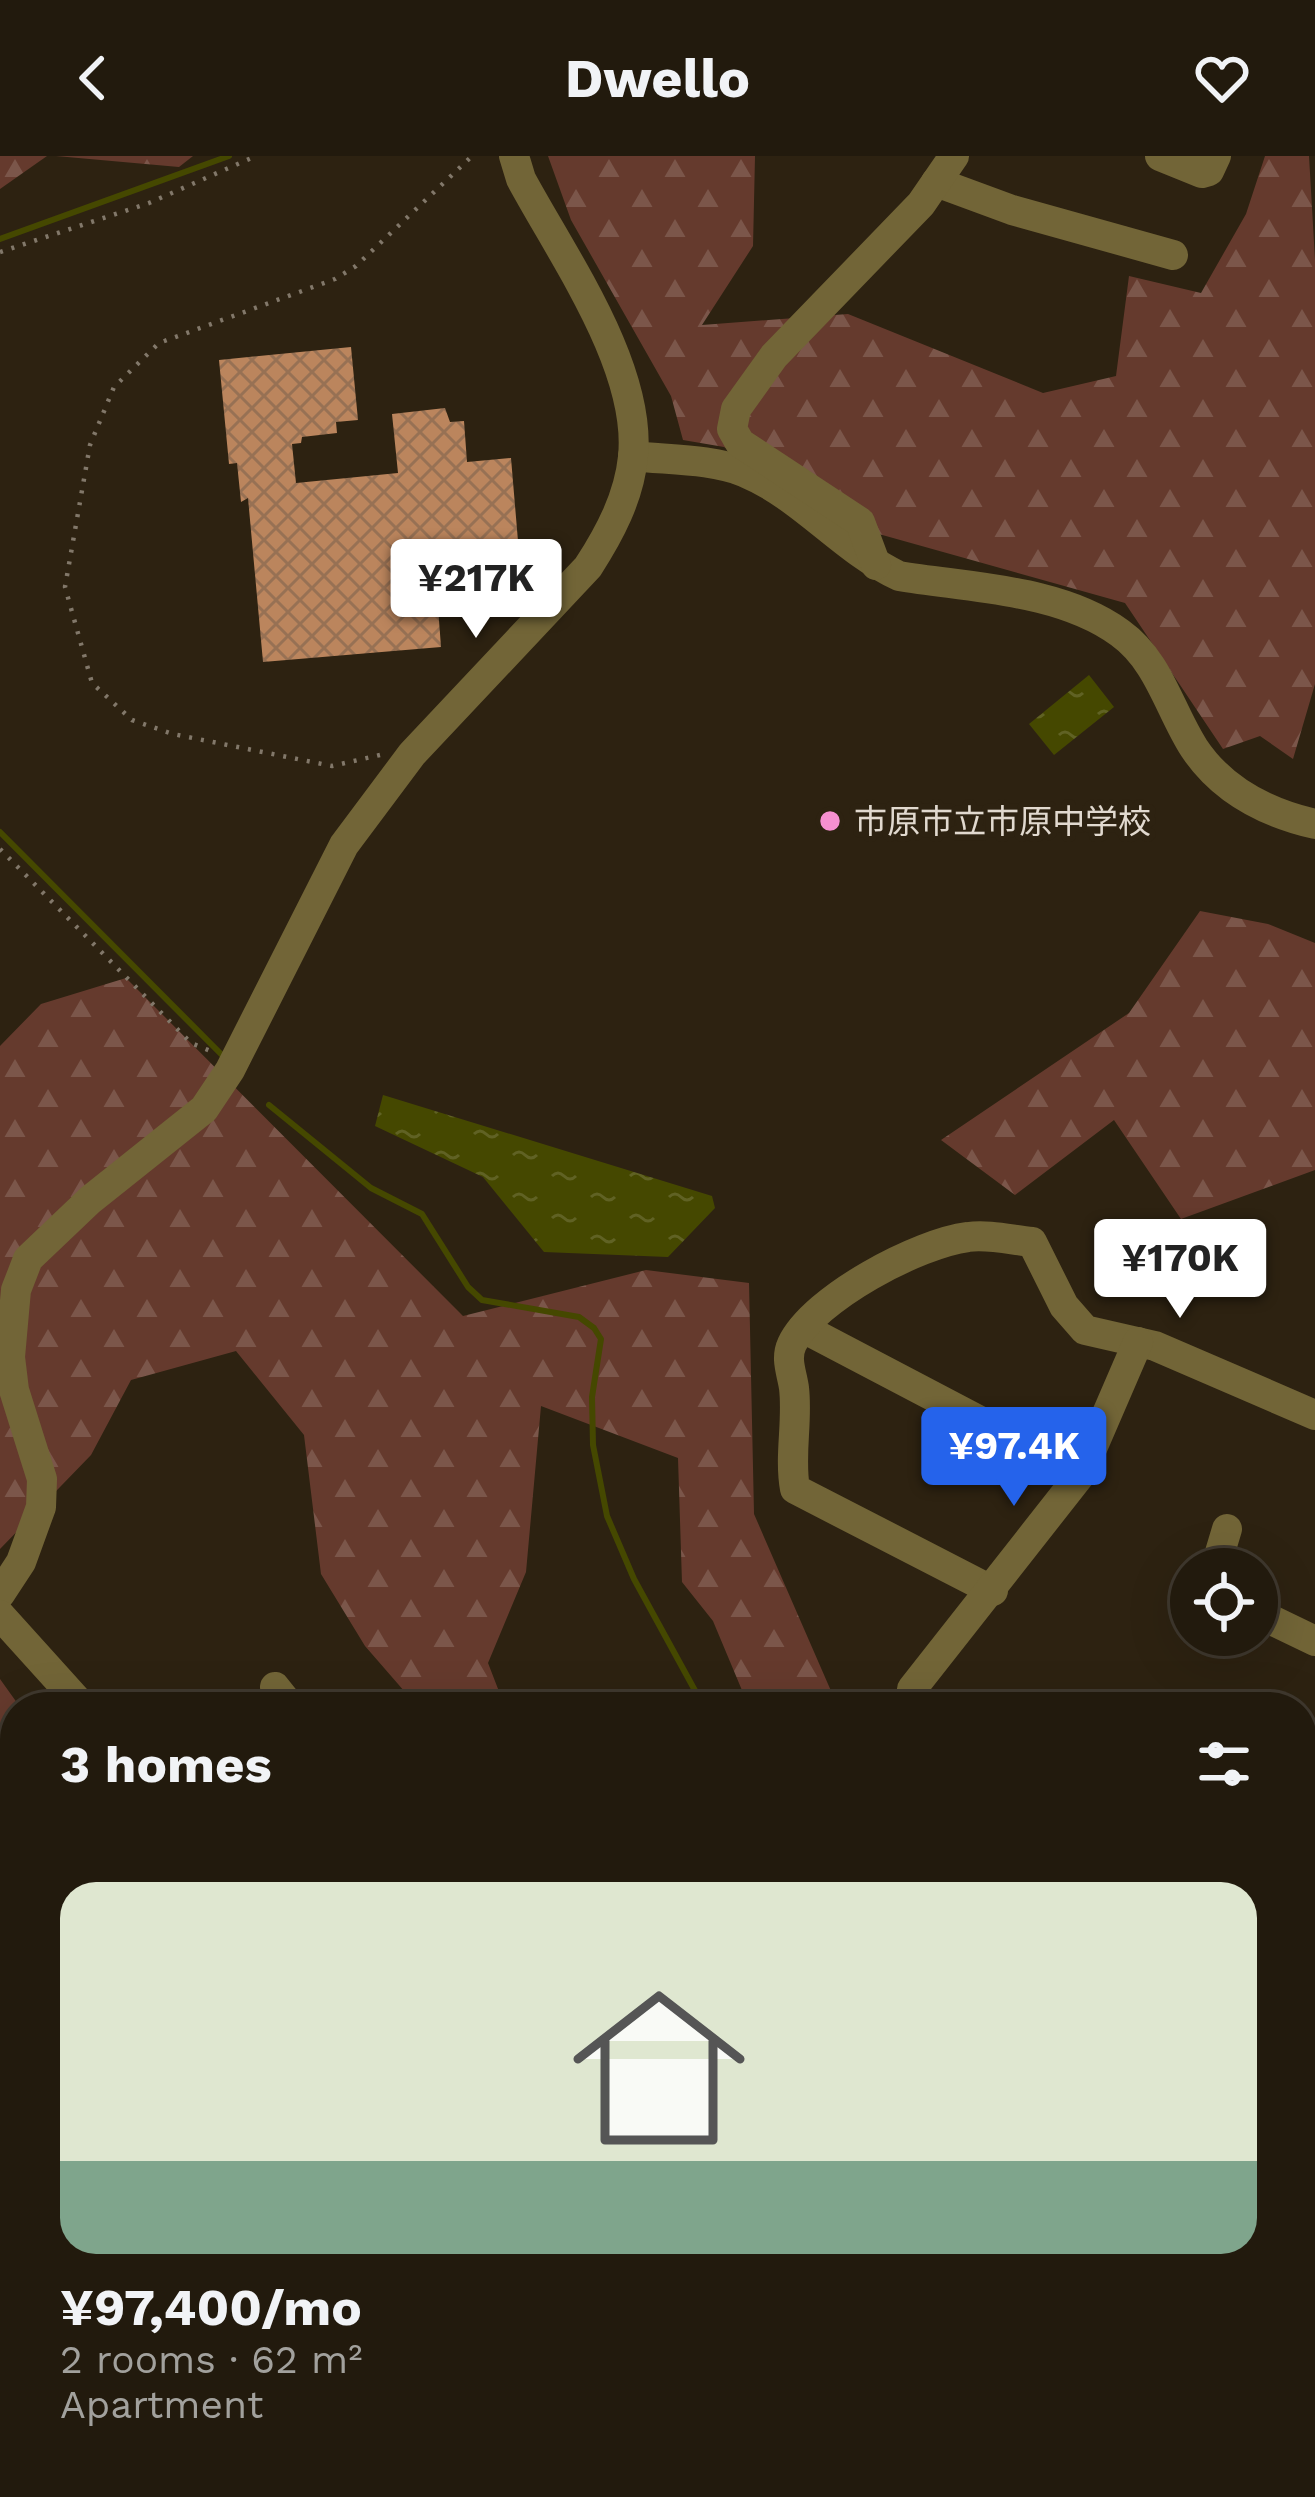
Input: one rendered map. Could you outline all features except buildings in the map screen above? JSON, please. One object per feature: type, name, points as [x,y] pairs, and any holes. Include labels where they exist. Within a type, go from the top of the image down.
[{"type":"street","points":[[0,1594],[21,1562],[41,1507],[42,1479],[14,1390],[10,1357],[16,1290],[28,1259],[91,1200],[204,1108],[235,1060],[344,845],[412,754],[589,567],[617,514],[633,456],[625,377],[521,179],[514,156]]},
{"type":"street","points":[[876,565],[860,522],[740,443],[732,429],[736,409],[774,356],[863,266],[954,156]]},
{"type":"street","points":[[1160,156],[1202,173],[1209,172],[1216,156]]},
{"type":"street","points":[[937,182],[1012,210],[1173,255]]},
{"type":"street","points":[[633,456],[746,472],[820,520],[876,565],[899,576],[1080,610],[1137,649],[1167,692],[1194,748],[1231,788],[1261,807],[1315,824]]},
{"type":"street","points":[[993,1591],[795,1489],[790,1346],[831,1298],[934,1245],[972,1236],[1032,1242],[1064,1306],[1084,1330],[1138,1342],[1315,1415]]},
{"type":"street","points":[[803,1328],[1081,1474]]},
{"type":"street","points":[[912,1689],[1081,1474],[1138,1342]]},
{"type":"street","points":[[1221,1548],[1227,1529]]},
{"type":"street","points":[[0,1615],[69,1692]]},
{"type":"street","points":[[1278,1623],[1315,1641]]},
{"type":"path","points":[[0,252],[149,203],[256,156]]},
{"type":"path","points":[[412,754],[389,753],[332,766],[173,734],[132,720],[92,683],[65,586],[90,445],[114,388],[159,343],[335,279],[356,266],[472,156]]},
{"type":"path","points":[[0,849],[190,1043],[235,1060]]},
{"type":"green space","points":[[0,156],[47,156],[0,189]]},
{"type":"green space","points":[[56,156],[193,156],[179,167]]},
{"type":"green space","points":[[548,156],[755,156],[753,246],[702,325],[848,314],[1043,393],[1116,376],[1129,276],[1201,293],[1246,214],[1265,156],[1309,156],[1315,260],[1315,684],[1293,759],[1260,736],[1223,749],[1125,603],[836,522],[724,447],[683,440],[671,396],[571,220]]},
{"type":"green space","points":[[1200,911],[1268,924],[1315,943],[1315,1170],[1181,1219],[1114,1120],[1015,1195],[941,1140],[1129,1013]]},
{"type":"green space","points":[[126,978],[463,1316],[646,1270],[749,1283],[754,1514],[831,1692],[743,1692],[713,1621],[682,1582],[678,1458],[541,1406],[526,1572],[488,1663],[499,1692],[405,1692],[365,1646],[321,1574],[304,1435],[236,1351],[131,1380],[91,1455],[0,1549],[0,1046],[41,1004]]},
{"type":"water","points":[[1089,675],[1114,707],[1054,755],[1029,724]]},
{"type":"water","points":[[383,1095],[712,1196],[715,1208],[668,1257],[544,1252],[483,1177],[375,1126]]},
{"type":"waterway","points":[[0,239],[229,156]]},
{"type":"waterway","points":[[0,832],[222,1055]]},
{"type":"waterway","points":[[269,1105],[371,1188],[422,1214],[468,1287],[482,1300],[579,1317],[594,1328],[601,1339],[592,1397],[593,1445],[607,1516],[634,1579],[696,1692]]},
{"type":"place","name":"市原市立市原中学校","points":[[830,821]]}]
